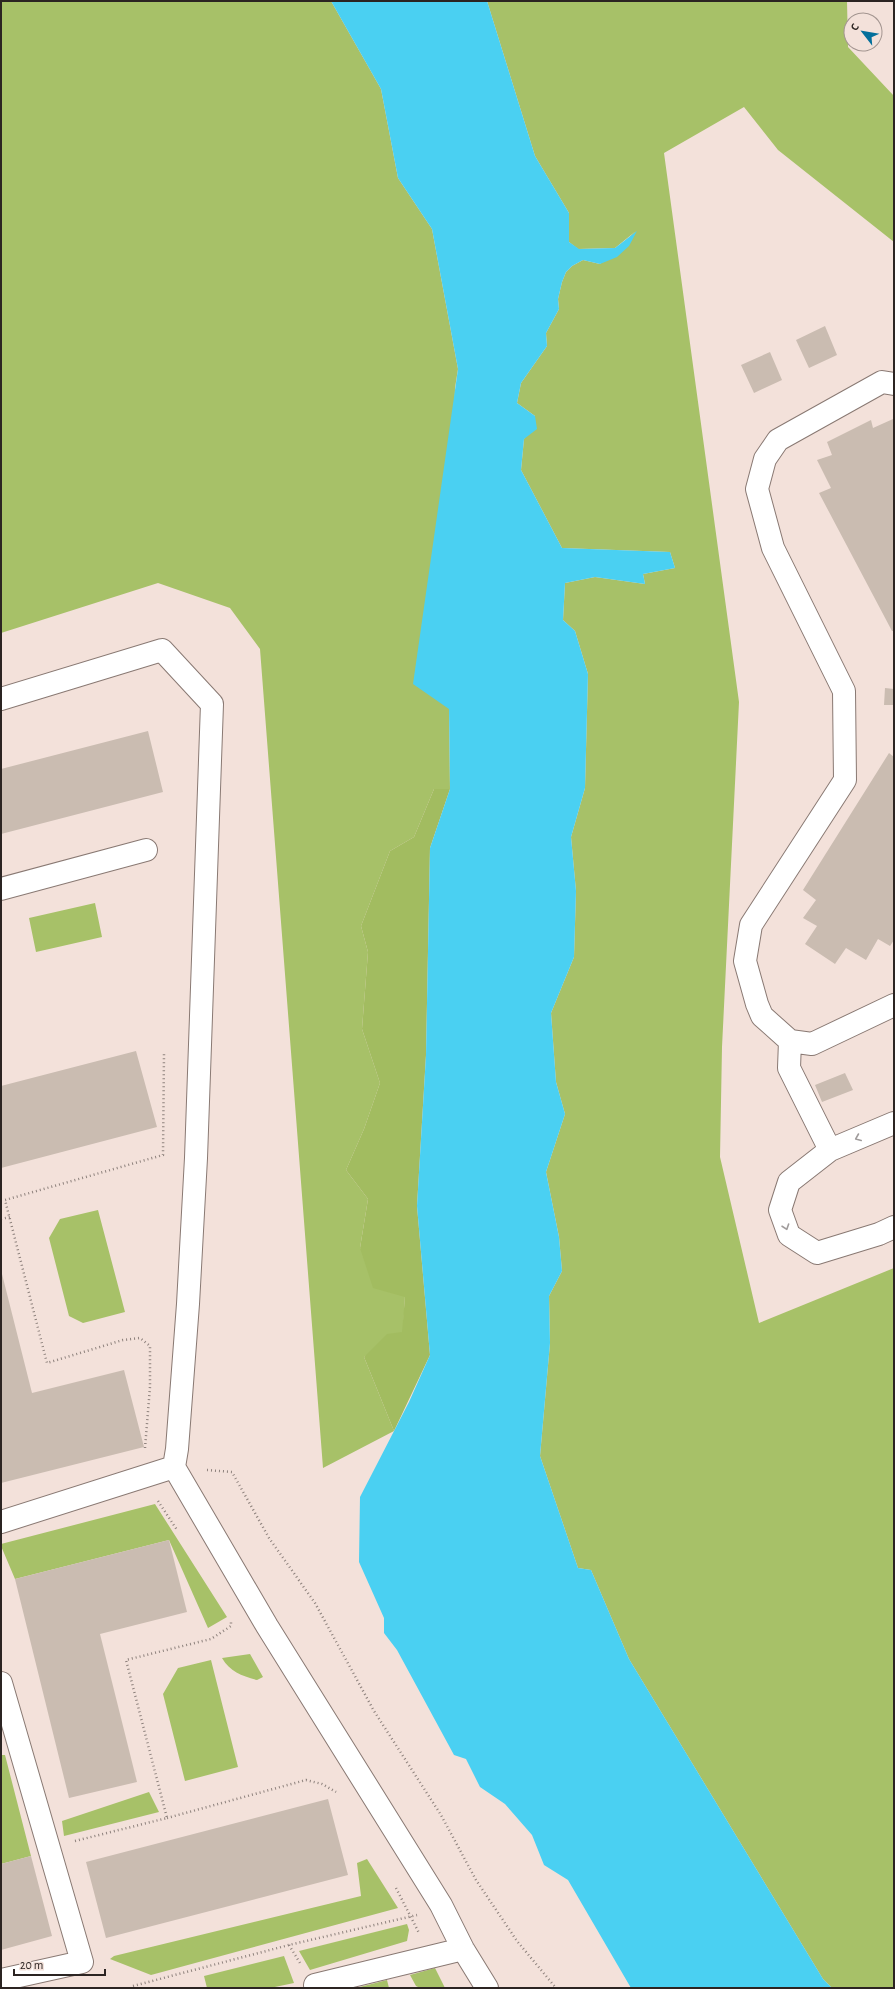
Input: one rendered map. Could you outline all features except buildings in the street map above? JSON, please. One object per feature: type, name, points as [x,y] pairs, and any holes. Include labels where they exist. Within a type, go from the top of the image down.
[{"type":"street","points":[[894,384],[882,382],[778,440],[765,459],[757,489],[773,548],[844,691],[845,780],[750,925],[745,961],[756,1004],[762,1016],[790,1041],[812,1044],[894,1005]]},
{"type":"street","points":[[1,699],[162,650],[212,704],[196,1158],[188,1304],[177,1449],[174,1467],[267,1626],[441,1905],[463,1949],[487,1988]]},
{"type":"street","points":[[1,889],[146,850]]},
{"type":"street","points":[[790,1041],[789,1068],[830,1150]]},
{"type":"street","points":[[894,1123],[830,1150],[789,1182],[780,1210],[789,1235],[817,1253],[894,1227]]},
{"type":"street","points":[[1,1522],[174,1467]]},
{"type":"street","points":[[1,1683],[82,1962],[1,1980]]},
{"type":"street","points":[[316,1988],[315,1985],[463,1949]]},
{"type":"path","points":[[164,1053],[163,1155],[5,1200],[47,1363],[124,1340],[140,1338],[150,1346],[150,1387],[145,1457],[150,1488],[180,1534]]},
{"type":"path","points":[[1,1219],[10,1217]]},
{"type":"path","points":[[174,1467],[232,1472],[269,1538],[315,1603],[374,1711],[441,1815],[476,1880],[517,1941],[556,1988]]},
{"type":"path","points":[[167,1818],[126,1660],[211,1639],[231,1626],[232,1614]]},
{"type":"path","points":[[49,1848],[306,1780],[335,1790],[339,1796]]},
{"type":"path","points":[[394,1884],[422,1938]]},
{"type":"path","points":[[133,1986],[289,1945],[412,1918],[441,1905]]},
{"type":"green space","points":[[1,1],[331,1],[381,89],[398,178],[432,229],[458,369],[455,388],[449,709],[450,789],[434,789],[414,837],[390,851],[361,926],[368,952],[362,1029],[380,1083],[364,1129],[346,1170],[368,1199],[360,1248],[405,1296],[403,1332],[364,1357],[394,1431],[323,1468],[260,649],[230,608],[158,583],[1,633]]},
{"type":"green space","points":[[487,1],[847,1],[847,12],[843,12],[843,52],[853,52],[894,96],[894,242],[778,150],[744,107],[664,153],[739,702],[722,1047],[720,1157],[759,1323],[894,1268],[894,1988],[832,1988],[823,1979],[629,1659],[591,1570],[578,1568],[540,1456],[550,1343],[549,1296],[562,1271],[559,1237],[546,1172],[565,1114],[556,1082],[551,1013],[574,957],[576,891],[571,837],[585,788],[588,674],[575,631],[563,620],[565,583],[595,577],[645,584],[643,574],[675,568],[670,552],[562,548],[521,470],[524,439],[535,416],[517,403],[521,383],[547,346],[546,333],[559,309],[558,299],[566,272],[572,266],[583,260],[600,264],[636,231],[615,248],[578,249],[569,242],[569,213],[535,156]]},
{"type":"green space","points":[[434,789],[450,789],[430,848],[426,1055],[417,1206],[430,1355],[394,1431],[364,1357],[387,1334],[402,1332],[405,1297],[373,1288],[360,1248],[368,1199],[346,1170],[364,1129],[380,1083],[362,1029],[368,952],[361,926],[390,851],[414,837]]},
{"type":"green space","points":[[95,903],[102,937],[36,952],[29,918]]},
{"type":"green space","points":[[98,1210],[125,1312],[83,1323],[69,1316],[49,1238],[60,1219]]},
{"type":"green space","points":[[155,1504],[227,1617],[208,1628],[169,1540],[15,1579],[1,1546],[1,1544]]},
{"type":"green space","points":[[250,1654],[263,1677],[257,1680],[237,1673],[225,1663],[222,1658]]},
{"type":"green space","points":[[211,1660],[238,1767],[185,1781],[163,1694],[178,1668]]},
{"type":"green space","points":[[1,1755],[5,1755],[31,1856],[1,1864]]},
{"type":"green space","points":[[149,1792],[159,1812],[64,1836],[62,1821]]},
{"type":"green space","points":[[367,1859],[398,1908],[151,1975],[110,1959],[114,1956],[361,1896],[357,1863]]},
{"type":"green space","points":[[407,1924],[409,1930],[407,1941],[310,1970],[299,1951]]},
{"type":"green space","points":[[284,1956],[294,1983],[270,1988],[207,1988],[204,1976]]},
{"type":"green space","points":[[435,1968],[445,1988],[420,1988],[416,1986],[410,1975]]},
{"type":"green space","points":[[387,1980],[389,1988],[356,1988]]},
{"type":"water","points":[[331,1],[487,1],[535,156],[569,213],[569,242],[579,249],[615,248],[637,231],[629,246],[617,257],[600,264],[583,260],[572,266],[566,272],[558,299],[559,309],[546,333],[547,346],[521,383],[517,403],[535,416],[537,429],[524,439],[521,470],[562,548],[670,552],[675,568],[643,574],[645,584],[595,577],[565,583],[563,620],[575,631],[588,674],[585,788],[571,837],[576,891],[574,957],[551,1013],[556,1082],[565,1114],[546,1172],[559,1237],[562,1271],[549,1296],[550,1343],[540,1456],[578,1568],[591,1570],[629,1659],[823,1979],[832,1988],[631,1988],[568,1880],[544,1865],[532,1835],[505,1804],[480,1787],[466,1759],[454,1755],[397,1650],[384,1633],[384,1618],[359,1562],[360,1497],[409,1402],[430,1355],[417,1206],[426,1055],[430,848],[450,789],[449,709],[413,684],[458,369],[432,229],[398,178],[381,89]]}]
